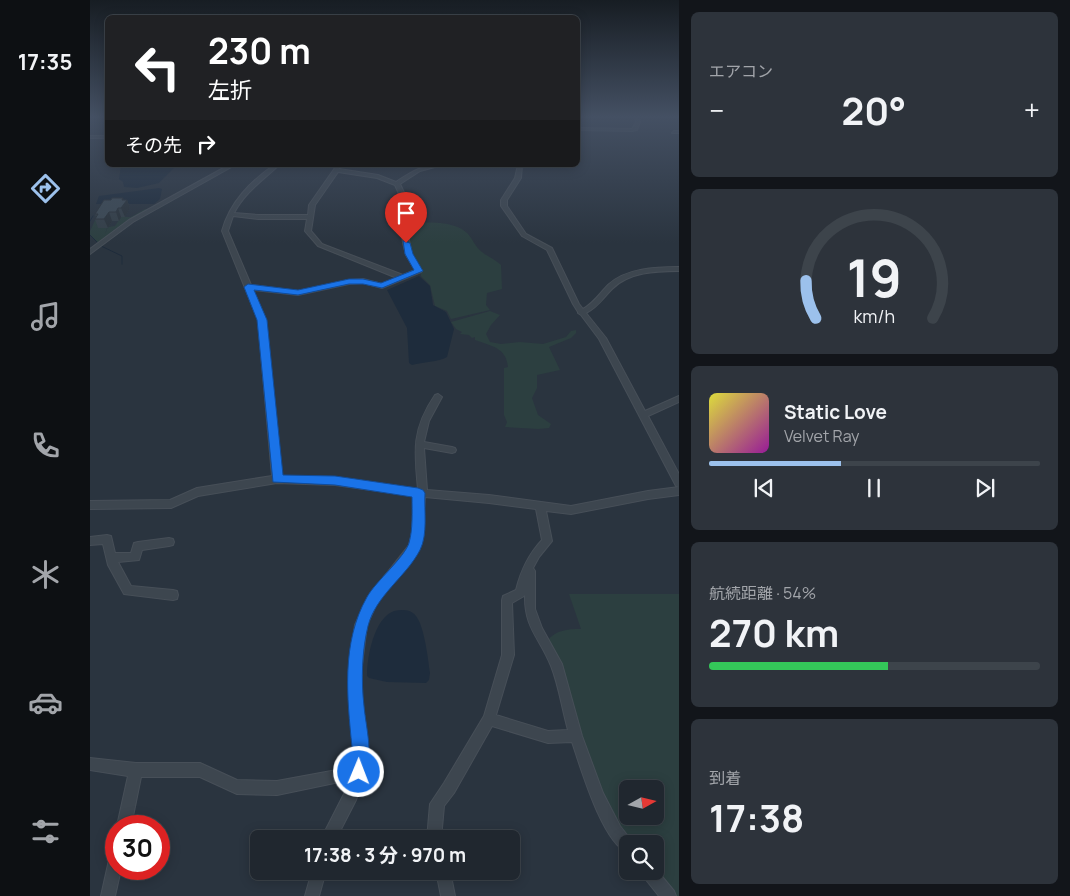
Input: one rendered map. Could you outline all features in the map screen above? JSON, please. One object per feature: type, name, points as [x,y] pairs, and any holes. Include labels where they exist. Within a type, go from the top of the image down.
[{"type":"street","points":[[90,252],[131,221],[228,167]]},
{"type":"street","points":[[274,167],[249,186],[226,222],[224,231],[262,320],[277,479]]},
{"type":"street","points":[[397,184],[418,170],[431,167]]},
{"type":"street","points":[[520,167],[518,178],[504,200],[504,206],[524,234],[550,249],[581,313],[602,338],[679,483]]},
{"type":"street","points":[[248,287],[298,292],[349,282],[363,282],[382,286],[419,271],[409,254],[406,243],[410,212],[397,184],[378,177],[338,168],[312,205],[308,231],[320,245],[402,277]]},
{"type":"street","points":[[231,214],[258,217],[309,217]]},
{"type":"street","points":[[581,313],[595,306],[611,286],[620,280],[657,270],[679,269]]},
{"type":"street","points":[[333,830],[351,795],[359,772],[360,752],[355,703],[356,664],[361,625],[372,601],[414,548],[418,533],[421,493],[420,430],[423,420],[438,397]]},
{"type":"street","points":[[643,415],[679,399]]},
{"type":"street","points":[[420,444],[452,450]]},
{"type":"street","points":[[90,505],[171,504],[197,492],[277,479],[335,481],[571,510],[679,491]]},
{"type":"street","points":[[435,830],[437,804],[449,788],[489,719],[508,654],[507,600],[520,593],[526,572],[535,554],[547,541],[540,505]]},
{"type":"street","points":[[90,541],[107,539],[114,565],[128,591],[173,595]]},
{"type":"street","points":[[112,558],[135,557],[138,546],[169,542]]},
{"type":"street","points":[[530,566],[530,609],[538,630],[556,664],[576,736],[597,796],[619,836]]},
{"type":"street","points":[[489,719],[548,737],[576,736]]},
{"type":"street","points":[[90,764],[136,770],[200,770],[237,787],[277,788],[359,772]]},
{"type":"street","points":[[126,815],[136,770]]},
{"type":"street","points":[[108,896],[112,880]]},
{"type":"street","points":[[312,896],[316,880]]},
{"type":"street","points":[[445,880],[448,896]]},
{"type":"street","points":[[656,880],[669,896]]},
{"type":"shaded area","points":[[145,209],[149,210],[122,225],[98,243],[90,235],[97,216],[98,227],[107,228],[105,234],[108,227],[115,226],[121,217],[131,217]]},
{"type":"shaded area","points":[[410,222],[440,223],[455,226],[467,233],[484,254],[501,265],[502,289],[487,293],[486,305],[490,310],[451,319],[447,311],[435,306],[430,285],[421,276],[420,270],[410,254],[408,242]]},
{"type":"shaded area","points":[[490,311],[500,315],[486,334],[490,342],[501,344],[520,342],[543,344],[566,337],[571,331],[576,330],[576,333],[571,338],[549,347],[560,370],[537,375],[537,388],[532,398],[538,415],[551,424],[549,428],[505,427],[507,422],[504,415],[504,368],[508,367],[507,360],[497,348],[475,340],[475,337],[472,338],[469,335],[460,334],[462,332],[456,329],[451,322]]},
{"type":"shaded area","points":[[569,594],[679,594],[679,896],[675,896],[662,880],[664,880],[664,835],[624,835],[598,791],[547,641],[554,634],[571,629],[581,629]]},
{"type":"water","points":[[121,167],[175,167],[159,183],[137,188],[124,187],[123,182],[119,179]]},
{"type":"water","points":[[162,189],[160,199],[154,204],[96,204],[99,196]]},
{"type":"water","points":[[419,276],[430,286],[433,305],[446,312],[454,329],[447,357],[412,365],[409,363],[407,328],[387,290]]},
{"type":"water","points":[[404,610],[411,612],[420,623],[425,640],[430,673],[429,680],[426,683],[387,682],[367,676],[368,659],[373,639],[381,621],[394,611]]},
{"type":"building","points":[[112,198],[127,200],[116,212],[109,212],[104,219],[95,219],[98,214],[95,214],[104,200],[111,200]]},
{"type":"waterway","points":[[90,221],[93,216]]},
{"type":"waterway","points":[[90,235],[101,246],[122,256],[122,264]]},
{"type":"route","points":[[359,772],[360,752],[355,703],[356,664],[361,625],[372,601],[414,548],[418,533],[418,493],[335,481],[277,479],[262,320],[248,287],[298,292],[349,282],[363,282],[382,286],[419,271],[409,254],[406,243]]}]
